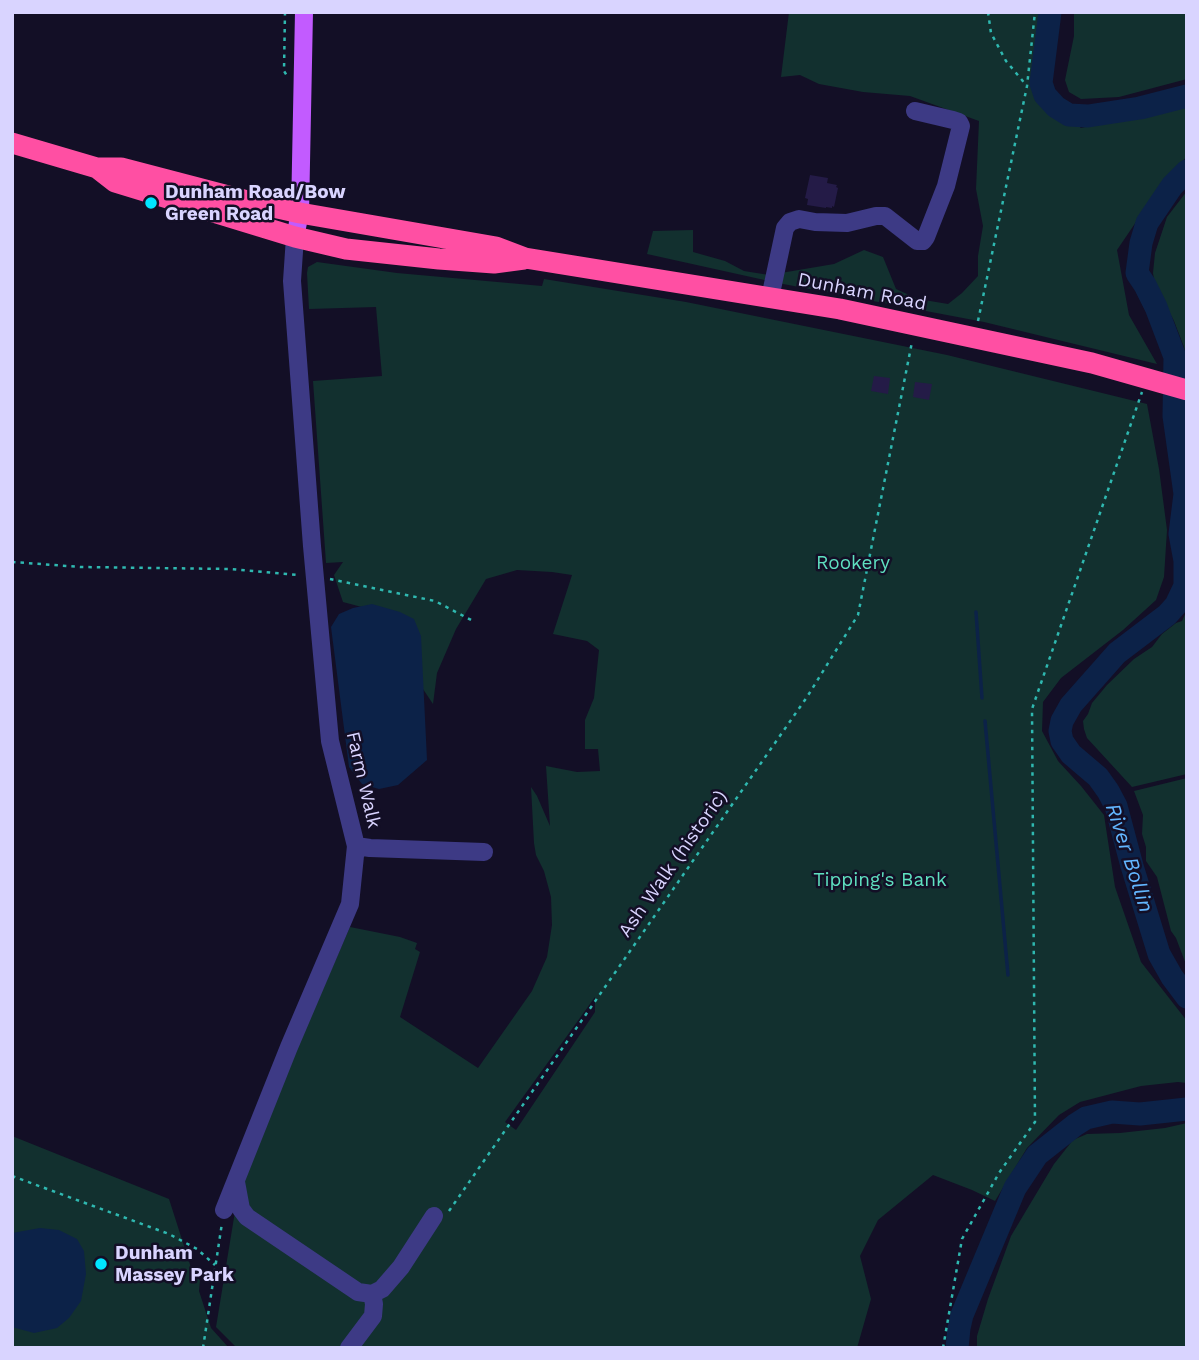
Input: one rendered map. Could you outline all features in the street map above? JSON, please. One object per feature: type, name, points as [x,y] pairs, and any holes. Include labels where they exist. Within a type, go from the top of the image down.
[{"type":"highway","name":"Dunham Road","points":[[12,142],[97,168],[121,168],[300,213],[496,247],[525,258],[840,309],[997,342],[1144,385],[1187,390]]},
{"type":"highway","name":"Dunham Road","points":[[97,168],[115,182],[295,237],[346,249],[494,263],[525,258]]},
{"type":"main road","points":[[295,237],[300,213],[304,12]]},
{"type":"lane","points":[[770,298],[785,229],[790,222],[799,219],[847,223],[885,216],[917,242],[923,241],[946,186],[961,126],[953,120],[915,111]]},
{"type":"lane","name":"Farm Walk","points":[[224,1210],[350,904],[356,846],[330,741],[292,281],[295,237]]},
{"type":"lane","points":[[356,846],[484,852]]},
{"type":"lane","points":[[236,1182],[241,1209],[247,1217],[358,1292],[372,1294],[382,1289],[442,1213]]},
{"type":"lane","points":[[349,1348],[373,1316],[372,1294]]},
{"type":"path","points":[[285,12],[284,71],[287,76],[303,82]]},
{"type":"path","points":[[988,12],[991,33],[1006,61],[1027,86]]},
{"type":"path","points":[[978,324],[1027,86],[1035,12]]},
{"type":"path","name":"Ash Walk (historic)","points":[[442,1213],[807,697],[859,615],[911,350]]},
{"type":"path","points":[[943,1348],[962,1239],[999,1173],[1035,1122],[1032,709],[1144,385]]},
{"type":"path","points":[[12,562],[81,567],[230,569],[315,576],[435,601],[473,621]]},
{"type":"path","points":[[12,1176],[169,1234],[197,1249],[215,1265]]},
{"type":"path","points":[[203,1348],[224,1210]]},
{"type":"green space","points":[[789,12],[1047,12],[1042,37],[1039,95],[1081,128],[1187,104],[1187,156],[1155,194],[1117,250],[1129,315],[1157,364],[984,322],[778,283],[647,254],[653,231],[693,230],[693,252],[725,261],[744,271],[769,275],[834,264],[864,250],[883,257],[896,289],[918,299],[948,304],[978,276],[983,226],[976,189],[979,121],[910,96],[863,92],[819,84],[800,75],[781,77]]},
{"type":"green space","points":[[1074,12],[1187,12],[1187,79],[1119,97],[1081,99],[1069,92],[1065,80],[1074,36]]},
{"type":"green space","points":[[1187,191],[1187,364],[1184,347],[1155,285],[1153,273],[1155,253],[1167,217]]},
{"type":"green space","points":[[317,262],[397,273],[542,286],[544,279],[686,302],[947,355],[1147,404],[1167,530],[1164,577],[1156,600],[1123,630],[1061,678],[1043,702],[1042,731],[1058,761],[1104,815],[1115,887],[1141,962],[1187,1021],[1187,1083],[1141,1086],[1080,1102],[1059,1115],[1027,1148],[995,1201],[933,1175],[878,1220],[860,1256],[871,1299],[857,1348],[237,1348],[216,1327],[241,1175],[350,927],[417,943],[415,949],[420,952],[400,1017],[478,1068],[532,991],[547,957],[552,925],[551,897],[544,871],[536,855],[531,787],[550,826],[546,766],[577,772],[600,771],[598,749],[585,749],[585,720],[594,698],[599,650],[587,641],[553,634],[572,575],[517,570],[486,579],[456,629],[437,673],[433,704],[413,674],[388,614],[343,602],[334,575],[343,562],[326,563],[313,381],[382,376],[376,307],[309,309],[308,267]],"holes":[[[595,997],[595,1012],[516,1130],[505,1122]]]},
{"type":"green space","points":[[1187,610],[1187,774],[1132,787],[1087,738],[1083,721],[1092,703],[1107,685],[1134,659],[1152,647],[1162,634],[1182,621]]},
{"type":"green space","points":[[1187,778],[1187,967],[1171,931],[1157,877],[1146,861],[1142,834],[1143,815],[1134,791]]},
{"type":"green space","points":[[1187,1123],[1187,1348],[977,1348],[977,1336],[988,1299],[1011,1236],[1054,1164],[1073,1140],[1087,1134],[1120,1133]]},
{"type":"green space","name":"Dunham Massey Park","points":[[12,1136],[169,1199],[194,1277],[200,1280],[199,1291],[211,1328],[229,1348],[12,1348]]},
{"type":"water","points":[[372,604],[414,619],[421,636],[427,760],[398,785],[379,789],[362,784],[349,767],[331,627],[339,614]]},
{"type":"water","points":[[40,1228],[59,1230],[77,1239],[84,1251],[86,1274],[81,1301],[69,1318],[57,1328],[34,1333],[12,1327],[12,1233]]},
{"type":"building","points":[[810,175],[828,178],[827,183],[837,185],[834,207],[807,205],[808,199],[805,198]]},
{"type":"building","points":[[874,376],[890,378],[888,394],[871,391]]},
{"type":"building","points":[[915,382],[932,384],[929,400],[913,397]]},
{"type":"waterway","name":"River Bollin","points":[[1050,12],[1041,83],[1045,95],[1056,107],[1069,115],[1088,116],[1140,108],[1187,96]]},
{"type":"waterway","name":"River Bollin","points":[[1187,171],[1172,186],[1147,223],[1137,273],[1156,307],[1175,357],[1174,416],[1185,494],[1180,534],[1185,561],[1185,586],[1176,605],[1167,615],[1117,653],[1071,705],[1060,731],[1062,741],[1071,754],[1098,777],[1116,806],[1159,954],[1187,997]]},
{"type":"waterway","points":[[976,612],[982,698]]},
{"type":"waterway","points":[[985,721],[1008,975]]},
{"type":"waterway","name":"River Bollin","points":[[957,1348],[962,1315],[1015,1188],[1037,1155],[1086,1118],[1112,1112],[1140,1114],[1187,1109]]},
{"type":"place","name":"Dunham Road/Bow Green Road","points":[[151,203]]},
{"type":"place","name":"Dunham Massey Park","points":[[101,1264]]},
{"type":"park label","name":"Rookery","points":[[853,563]]},
{"type":"park label","name":"Tipping's Bank","points":[[880,880]]}]
